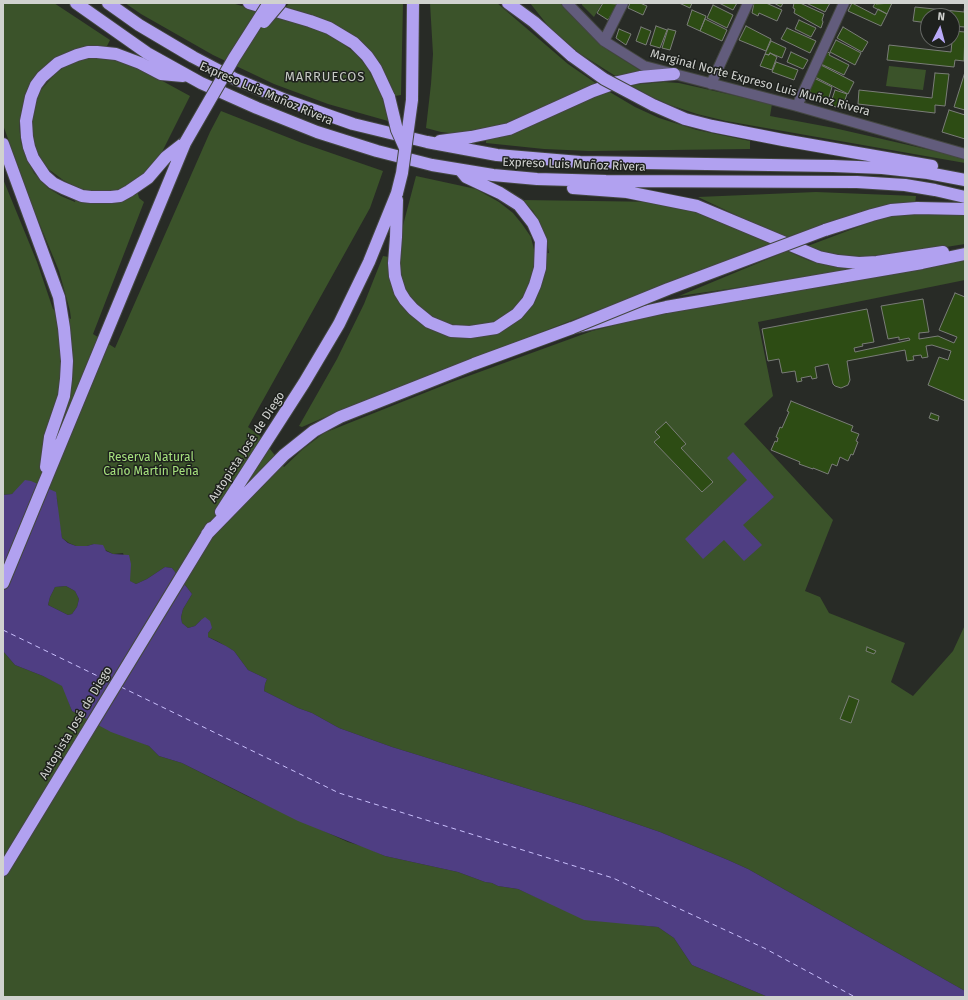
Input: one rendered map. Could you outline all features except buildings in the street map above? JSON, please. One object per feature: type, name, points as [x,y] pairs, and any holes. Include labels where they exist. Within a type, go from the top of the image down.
[{"type":"highway","name":"Expreso Luis Muñoz Rivera","points":[[76,3],[147,53],[187,76],[258,108],[317,132],[425,164],[460,170],[537,179],[606,181],[857,182],[905,185],[965,197]]},
{"type":"highway","name":"Expreso Luis Muñoz Rivera","points":[[108,3],[139,25],[187,53],[242,82],[288,101],[353,124],[427,142],[497,154],[580,162],[832,166],[928,173],[965,179]]},
{"type":"highway","points":[[249,3],[329,28],[354,43],[367,56],[376,69],[389,97],[397,130],[405,149]]},
{"type":"highway","points":[[3,583],[185,143],[234,58],[269,3]]},
{"type":"highway","points":[[234,58],[280,3]]},
{"type":"highway","name":"Autopista José de Diego","points":[[3,870],[205,537],[304,383],[339,324],[369,262],[397,193],[402,173],[412,100],[413,3]]},
{"type":"highway","points":[[508,3],[534,22],[572,56],[604,79],[653,105],[685,119],[782,140],[943,168],[965,179]]},
{"type":"highway","points":[[524,3],[534,22]]},
{"type":"highway","points":[[185,143],[166,157],[148,178],[124,194],[120,196],[101,198],[82,196],[53,183],[45,176],[33,158],[29,147],[26,121],[27,110],[31,97],[42,77],[58,63],[77,55],[107,52],[123,56],[161,74],[187,76]]},
{"type":"highway","points":[[427,142],[471,137],[509,129],[593,91],[618,82],[640,77],[674,74]]},
{"type":"highway","points":[[3,144],[59,298],[64,328],[67,361],[64,396],[50,437],[44,484]]},
{"type":"highway","points":[[397,193],[394,263],[395,276],[400,292],[413,309],[429,322],[441,327],[456,331],[470,332],[496,328],[518,314],[528,301],[538,277],[541,242],[533,223],[519,205],[500,193],[466,177],[460,170]]},
{"type":"highway","points":[[537,179],[566,187],[627,192],[697,206],[819,257],[838,261],[860,263],[877,262],[965,249]]},
{"type":"highway","points":[[205,537],[284,455],[325,424],[474,364],[572,328],[668,289],[825,230],[891,210],[916,208],[965,209]]},
{"type":"highway","points":[[572,328],[666,307],[782,286],[922,264],[965,254]]},
{"type":"street","name":"Marginal Norte Expreso Luis Muñoz Rivera","points":[[566,3],[604,41],[644,66],[797,106],[965,154]]},
{"type":"street","points":[[604,41],[623,3]]},
{"type":"street","points":[[711,84],[748,3]]},
{"type":"street","points":[[797,106],[844,3]]},
{"type":"green space","name":"Reserva Natural Caño Martín Peña","points":[[3,3],[54,3],[110,40],[106,48],[63,55],[22,109],[19,125],[21,143],[27,159],[34,173],[48,188],[61,196],[75,202],[78,188],[63,180],[47,168],[38,155],[33,138],[32,121],[34,106],[40,91],[54,75],[65,66],[81,59],[100,57],[119,61],[135,66],[190,96],[159,158],[149,172],[135,182],[139,198],[144,202],[93,334],[115,348],[210,132],[221,111],[302,143],[383,171],[370,208],[248,427],[259,435],[284,467],[303,449],[324,433],[452,382],[592,331],[655,315],[965,260],[965,280],[758,322],[773,396],[744,424],[833,520],[805,591],[820,597],[829,613],[905,643],[891,682],[913,696],[953,651],[965,625],[965,991],[748,869],[728,860],[660,832],[584,806],[392,747],[339,728],[312,713],[298,708],[264,691],[267,679],[248,670],[234,651],[208,637],[208,633],[212,628],[201,620],[195,626],[188,628],[182,623],[181,617],[183,609],[192,594],[172,568],[165,567],[147,579],[136,584],[129,581],[130,574],[123,553],[113,554],[94,544],[87,546],[76,546],[62,538],[58,517],[57,498],[18,489],[12,494],[3,495],[3,179],[37,262],[53,309],[71,319],[59,271],[35,213],[3,125]]},
{"type":"green space","points":[[125,3],[232,3],[299,23],[325,33],[342,43],[356,54],[367,67],[385,103],[388,121],[328,104],[274,84],[213,55],[141,14]]},
{"type":"green space","points":[[289,3],[403,3],[401,95],[395,96],[362,44],[351,34],[336,25],[315,16],[286,7]]},
{"type":"green space","points":[[430,3],[497,3],[568,64],[597,84],[514,122],[456,134],[426,128],[433,54]]},
{"type":"green space","points":[[530,3],[560,3],[608,50],[641,71],[617,77],[579,53],[549,27]]},
{"type":"green space","points":[[582,3],[602,3],[594,17],[582,5]]},
{"type":"green space","points":[[889,66],[926,70],[923,90],[886,86]]},
{"type":"green space","points":[[664,82],[679,83],[772,104],[770,116],[834,128],[965,158],[965,163],[726,121],[697,114],[670,105],[630,85]]},
{"type":"green space","points":[[608,91],[635,107],[659,118],[697,130],[750,141],[750,149],[589,151],[544,149],[486,143],[486,140]]},
{"type":"green space","points":[[416,176],[476,189],[499,202],[513,213],[531,237],[535,254],[549,253],[546,237],[533,211],[522,200],[663,202],[683,205],[772,243],[353,405],[302,427],[299,426],[337,359],[364,304],[383,256],[389,257],[401,233]]},
{"type":"green space","points":[[816,192],[916,196],[915,204],[835,221],[784,238],[698,197]]},
{"type":"green space","points":[[901,214],[965,214],[965,244],[870,259],[832,256],[805,247],[879,219]]},
{"type":"green space","points":[[787,251],[810,261],[834,266],[865,267],[826,275],[679,296]]},
{"type":"green space","points":[[66,586],[75,591],[79,599],[77,607],[72,614],[68,615],[48,605],[55,587]]},
{"type":"green space","points":[[3,651],[15,665],[63,686],[72,711],[149,746],[159,756],[182,763],[247,796],[348,842],[365,847],[385,856],[458,872],[498,886],[518,889],[545,901],[639,925],[658,927],[674,938],[692,965],[768,997],[3,997]]},
{"type":"shaded area","points":[[733,452],[774,497],[743,525],[762,545],[744,561],[724,540],[703,559],[685,539],[747,480],[727,458]]},
{"type":"shaded area","points":[[25,480],[31,481],[56,492],[62,538],[68,543],[76,546],[87,546],[94,544],[103,545],[106,551],[113,554],[129,555],[131,564],[130,581],[136,584],[147,579],[165,567],[172,568],[192,594],[183,609],[181,617],[182,623],[188,628],[195,626],[205,617],[210,621],[212,628],[208,633],[208,637],[234,651],[248,670],[267,679],[264,691],[298,708],[312,713],[339,728],[392,747],[584,806],[660,832],[728,860],[748,869],[965,991],[965,997],[768,997],[692,965],[674,938],[658,927],[584,920],[518,889],[498,886],[458,872],[385,856],[298,821],[182,763],[159,756],[149,746],[111,732],[72,711],[62,686],[43,676],[15,665],[3,651],[3,495],[12,494]],"holes":[[[66,586],[75,591],[79,599],[77,607],[72,614],[68,615],[48,605],[55,587]]]},
{"type":"ferry route","points":[[3,630],[110,682]]},
{"type":"ferry route","points":[[121,687],[339,793],[613,878],[764,948],[855,997]]},
{"type":"district","name":"MARRUECOS","points":[[325,77]]}]
